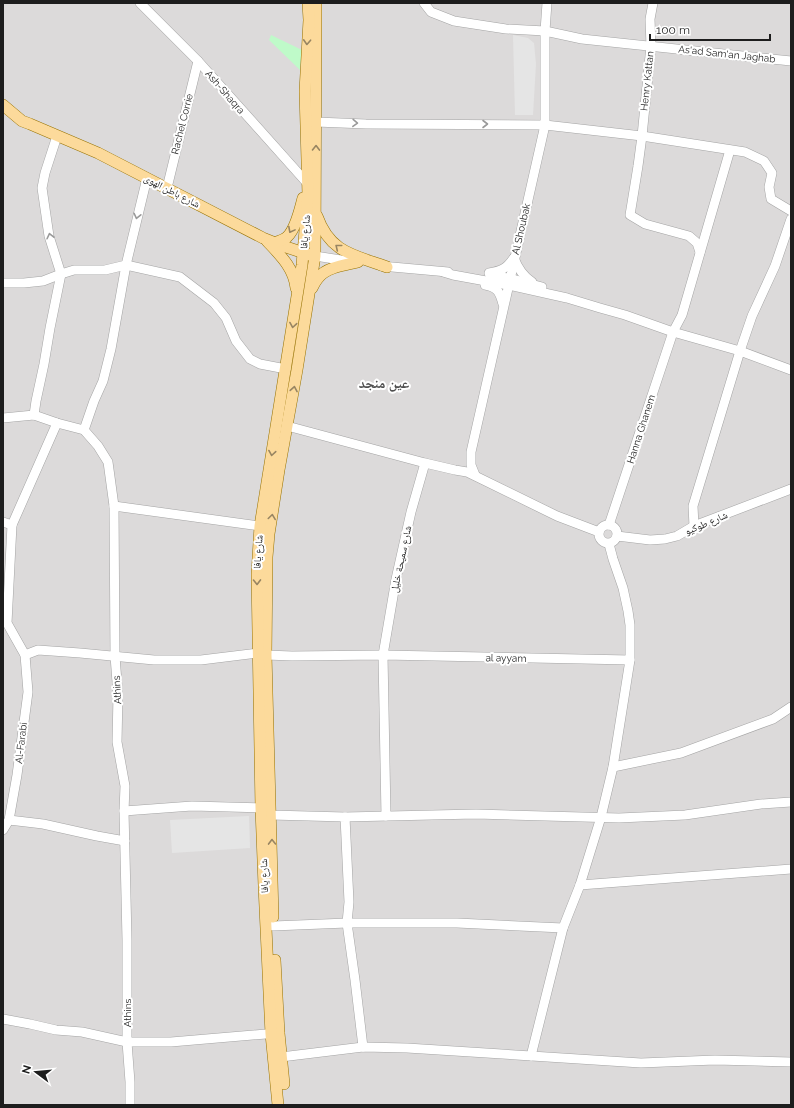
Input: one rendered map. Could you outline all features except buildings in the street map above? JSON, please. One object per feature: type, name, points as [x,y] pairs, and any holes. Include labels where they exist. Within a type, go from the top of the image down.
[{"type":"main road","name":"شارع يافا","points":[[286,1105],[281,1057],[275,1034],[271,815],[257,574],[260,526],[286,369],[303,253],[308,195],[305,91],[309,20],[308,3]]},
{"type":"main road","name":"شارع يافا","points":[[278,1105],[261,808],[262,654],[269,534],[315,256],[316,3]]},
{"type":"main road","points":[[3,98],[30,124]]},
{"type":"main road","points":[[3,105],[22,122],[30,124]]},
{"type":"main road","name":"شارع باطن الهوى","points":[[30,124],[98,153],[263,238],[315,256]]},
{"type":"main road","points":[[275,242],[288,236],[291,231],[308,184]]},
{"type":"main road","points":[[315,209],[325,233],[336,245],[344,251],[387,266]]},
{"type":"main road","points":[[263,238],[290,268],[294,276],[297,296]]},
{"type":"main road","points":[[309,294],[318,277],[323,273],[358,262]]},
{"type":"street","name":"Ash-Shaqra","points":[[140,3],[198,61],[308,184]]},
{"type":"street","name":"As'ad Sam'an Jaghab","points":[[424,3],[431,12],[454,21],[506,29],[545,32],[582,39],[791,61]]},
{"type":"street","name":"Al Shoubak","points":[[475,475],[471,465],[471,452],[544,125],[545,32],[547,3]]},
{"type":"street","name":"Henry Kattan","points":[[652,3],[650,19],[651,46],[642,136],[630,215],[645,224],[689,236],[697,243],[700,252]]},
{"type":"street","name":"Rachel Corrie","points":[[166,188],[198,61]]},
{"type":"street","points":[[316,122],[366,124],[544,125],[642,136],[745,152],[764,161],[772,173],[769,188],[771,199],[791,210]]},
{"type":"street","points":[[34,415],[61,274],[49,236],[42,188],[45,173],[57,136]]},
{"type":"street","name":"Hanna Ghanem","points":[[609,525],[673,332],[682,314],[730,150]]},
{"type":"street","points":[[3,418],[34,415],[57,424],[84,430],[105,374],[126,265],[146,178]]},
{"type":"street","points":[[694,526],[694,506],[740,351],[752,316],[775,266],[791,219]]},
{"type":"street","points":[[315,256],[443,272],[460,276],[509,281],[625,315],[673,332],[740,351],[791,370]]},
{"type":"street","points":[[482,275],[507,267],[514,258]]},
{"type":"street","points":[[514,258],[518,268],[526,278],[537,286]]},
{"type":"street","points":[[3,283],[24,283],[43,280],[74,270],[105,270],[126,265],[180,277],[214,303],[226,318],[236,341],[250,359],[260,364],[286,369]]},
{"type":"street","points":[[443,272],[452,271],[482,275],[537,286],[586,301],[600,308]]},
{"type":"street","points":[[460,276],[467,281],[493,286],[501,295],[503,305]]},
{"type":"street","points":[[25,655],[7,623],[7,523],[57,424]]},
{"type":"street","points":[[287,426],[425,463],[467,472],[557,516],[599,532]]},
{"type":"street","name":"Athins","points":[[84,430],[98,446],[108,462],[114,506],[115,656],[118,695],[117,742],[125,786],[127,1042],[130,1105]]},
{"type":"street","name":"Al Shoubak","points":[[455,470],[466,462],[471,452]]},
{"type":"street","name":"شارع سميحة خليل","points":[[386,816],[383,655],[396,579],[411,512],[425,463]]},
{"type":"street","name":"شارع طوكيو","points":[[618,536],[650,540],[665,539],[677,536],[694,526],[791,489]]},
{"type":"street","points":[[114,506],[260,526]]},
{"type":"street","points":[[609,525],[617,530],[618,536],[609,544],[601,540],[599,532],[603,526],[609,525]]},
{"type":"street","points":[[531,1056],[563,928],[580,885],[601,817],[613,767],[630,660],[630,625],[628,611],[623,588],[609,544]]},
{"type":"street","name":"al ayyam","points":[[25,655],[38,650],[154,660],[201,660],[262,654],[292,656],[383,655],[630,660]]},
{"type":"street","name":"Al-Farabi","points":[[3,830],[9,820],[17,775],[28,692],[25,655]]},
{"type":"street","points":[[613,767],[681,753],[773,718],[791,707]]},
{"type":"street","points":[[124,811],[192,806],[261,808],[271,815],[345,817],[476,814],[601,817],[685,815],[761,804],[791,802]]},
{"type":"street","points":[[345,817],[349,902],[347,923],[363,1047]]},
{"type":"street","points":[[9,820],[44,824],[125,841]]},
{"type":"street","points":[[580,885],[791,869]]},
{"type":"street","points":[[273,926],[347,923],[457,923],[563,928]]},
{"type":"street","points":[[3,1020],[56,1030],[82,1032],[127,1042],[171,1042],[275,1034]]},
{"type":"street","points":[[281,1057],[363,1047],[407,1048],[642,1063],[715,1060],[791,1062]]},
{"type":"shaded area","points":[[3,3],[791,3],[791,1105],[3,1105]]},
{"type":"shaded area","points":[[513,35],[528,38],[534,43],[536,64],[533,115],[515,115]]},
{"type":"shaded area","points":[[249,816],[250,848],[172,853],[170,820]]},
{"type":"green space","points":[[271,35],[302,50],[300,70],[269,40]]},
{"type":"district","name":"عين منجد","points":[[384,383]]}]
